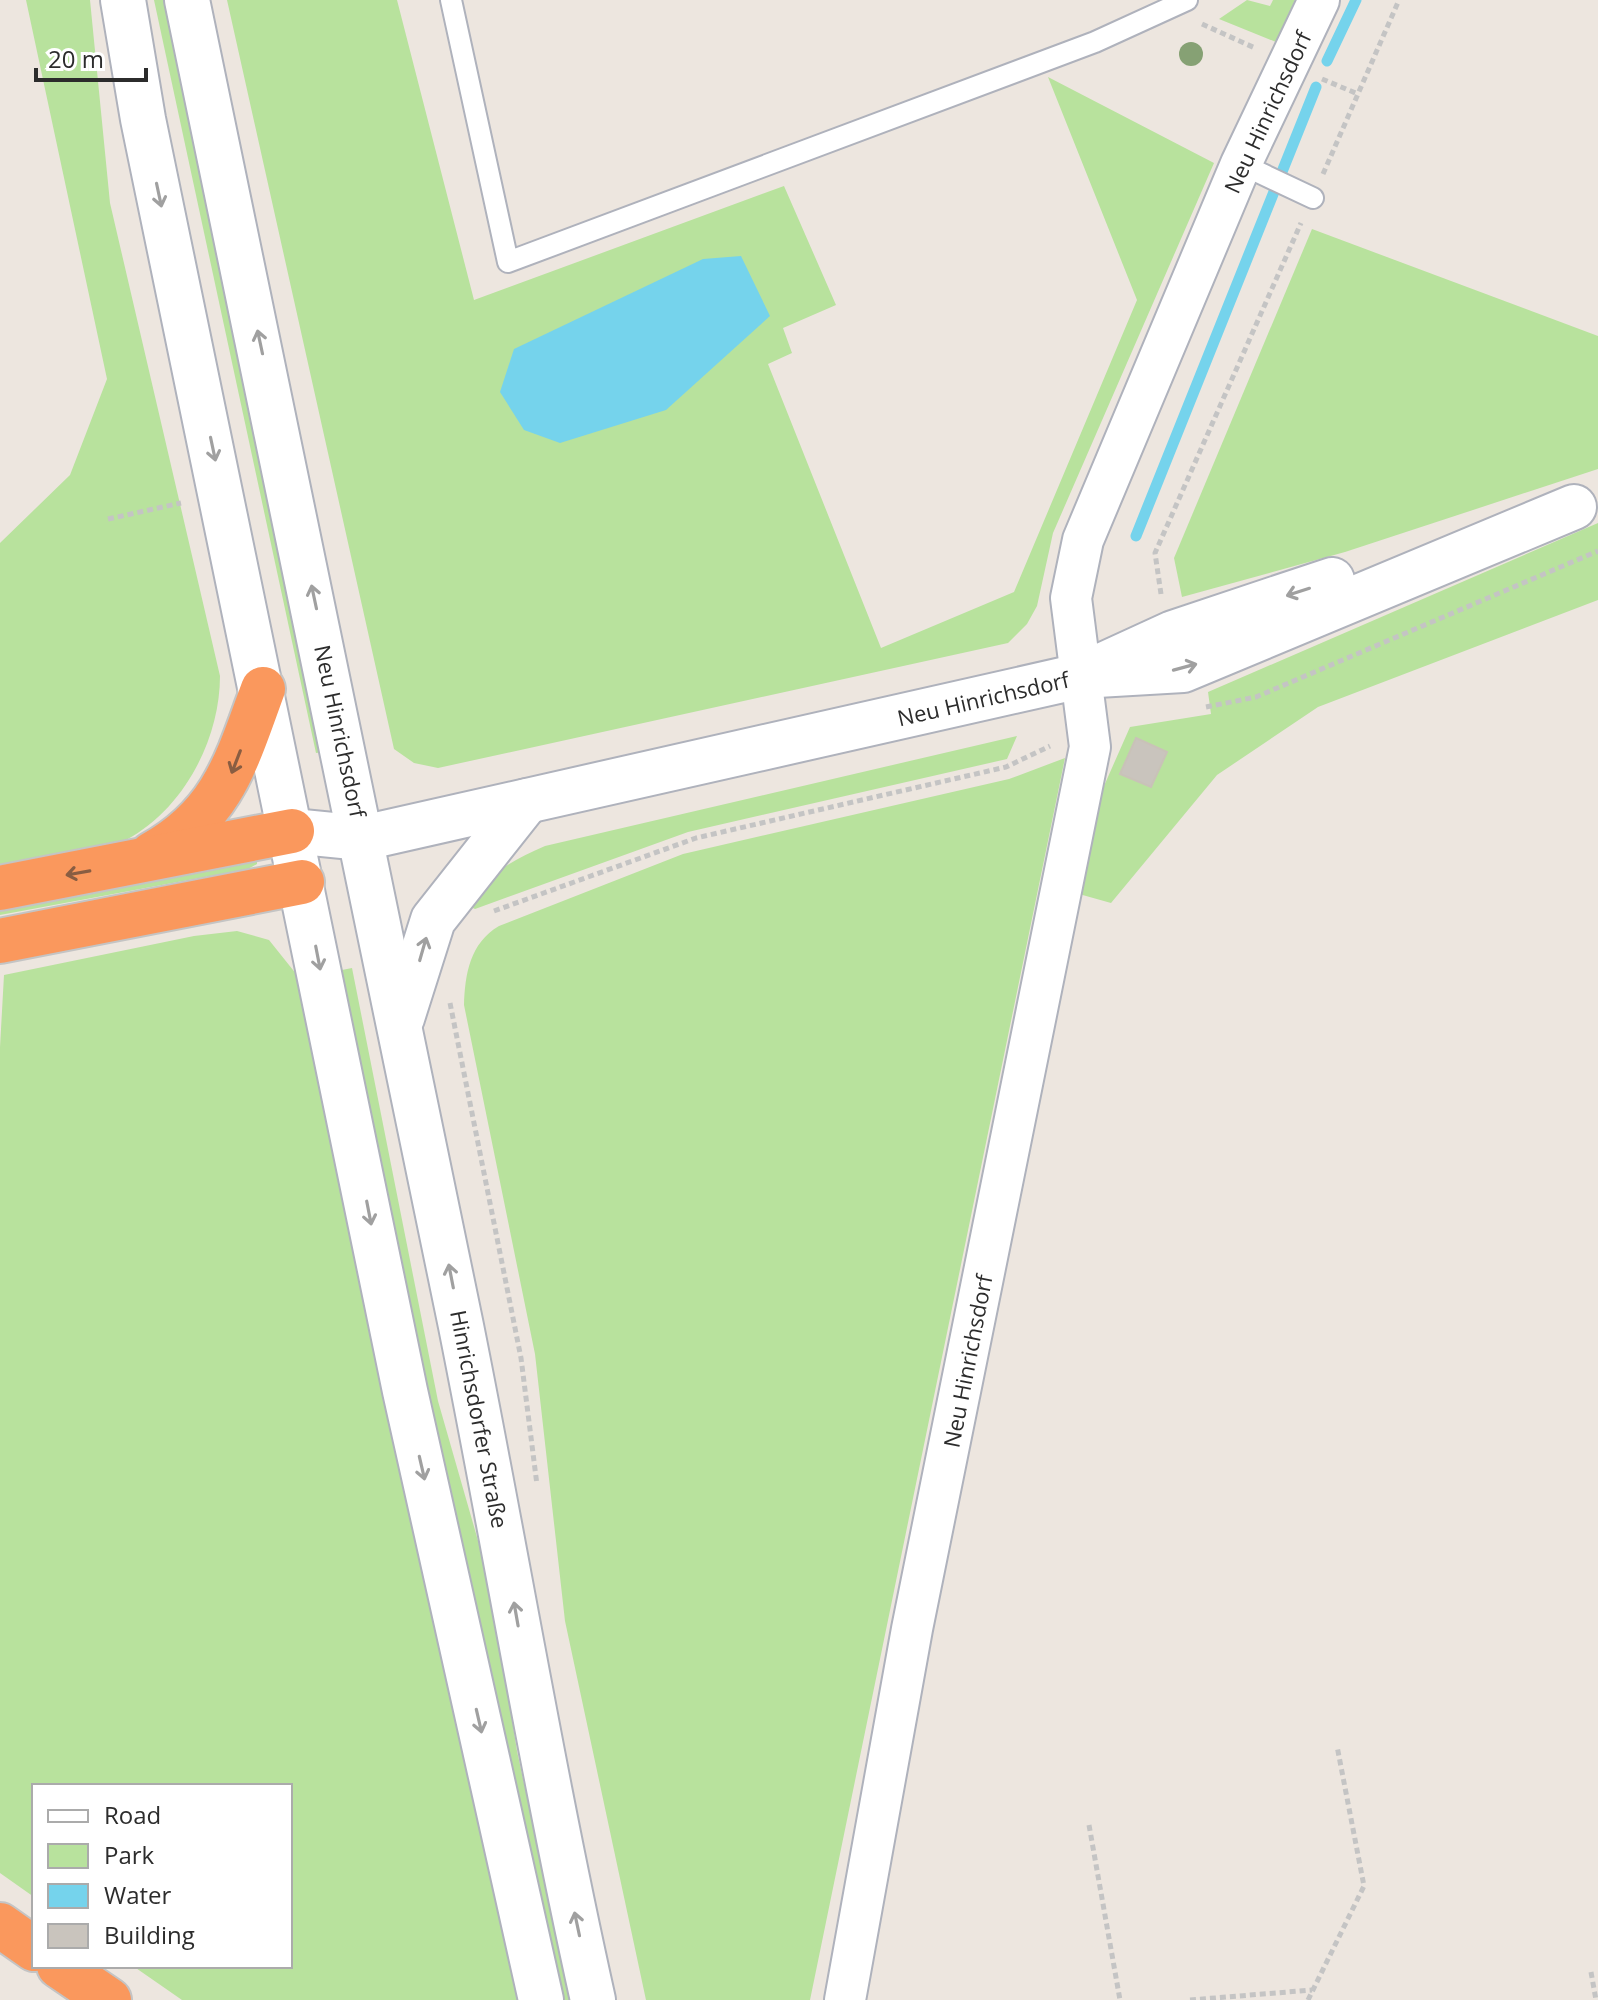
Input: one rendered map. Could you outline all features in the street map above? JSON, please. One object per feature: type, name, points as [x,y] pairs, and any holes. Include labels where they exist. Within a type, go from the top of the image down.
[{"type":"highway","points":[[126,865],[172,843],[218,798],[227,784],[263,689]]},
{"type":"highway","points":[[0,888],[292,831]]},
{"type":"highway","points":[[0,941],[302,882]]},
{"type":"highway","points":[[0,1925],[32,1948]]},
{"type":"highway","points":[[62,1968],[109,2000]]},
{"type":"main road","points":[[123,0],[143,119],[263,689],[405,1391],[541,2000]]},
{"type":"main road","name":"Neu Hinrichsdorf","points":[[187,0],[363,838],[1080,676],[1173,633],[1372,567],[1586,503]]},
{"type":"main road","points":[[401,1024],[433,920],[527,801]]},
{"type":"main road","points":[[292,831],[363,838]]},
{"type":"main road","points":[[302,882],[363,838]]},
{"type":"main road","name":"Hinrichsdorfer Straße","points":[[363,838],[502,1529],[536,1735],[593,2000]]},
{"type":"street","name":"Neu Hinrichsdorf","points":[[845,2000],[912,1629],[1090,747],[1071,598],[1083,540],[1241,164],[1319,0]]},
{"type":"lane","points":[[451,0],[508,262],[1095,42],[1187,0]]},
{"type":"lane","points":[[1241,164],[1313,198]]},
{"type":"path","points":[[1163,603],[1155,553],[1399,0]]},
{"type":"path","points":[[108,519],[222,493]]},
{"type":"path","points":[[1197,709],[1256,697],[1598,551]]},
{"type":"path","points":[[482,918],[587,875],[696,838],[1006,767],[1056,743]]},
{"type":"path","points":[[1308,2000],[1364,1886],[1337,1746]]},
{"type":"path","points":[[1089,1825],[1120,2000]]},
{"type":"path","points":[[1591,1972],[1596,2000]]},
{"type":"path","points":[[1190,2000],[1313,1990]]},
{"type":"green space","points":[[26,0],[90,0],[110,203],[220,676],[213,724],[195,770],[165,810],[147,827],[126,840],[96,851],[0,868],[0,543],[70,475],[107,379]]},
{"type":"green space","points":[[154,0],[165,0],[325,752],[316,753]]},
{"type":"green space","points":[[227,0],[397,0],[474,300],[784,186],[836,305],[783,328],[792,353],[768,364],[881,648],[1014,592],[1137,300],[1048,77],[1214,163],[1053,533],[1037,606],[1027,624],[1008,643],[438,768],[414,763],[394,749]]},
{"type":"green space","points":[[1247,0],[1270,6],[1273,0],[1295,0],[1276,42],[1219,19]]},
{"type":"green space","points":[[1312,229],[1598,336],[1598,469],[1345,552],[1182,597],[1174,558]]},
{"type":"green space","points":[[1598,523],[1598,600],[1318,707],[1217,775],[1111,903],[1079,894],[1100,795],[1130,727],[1211,714],[1208,692]]},
{"type":"green space","points":[[1017,736],[1007,759],[688,832],[475,909],[464,904],[500,870],[545,846]]},
{"type":"green space","points":[[1065,758],[810,2000],[646,2000],[565,1621],[535,1354],[464,1005],[471,960],[481,941],[499,926],[683,854],[1009,779]]},
{"type":"green space","points":[[257,856],[257,864],[248,869],[0,915],[0,901]]},
{"type":"green space","points":[[237,931],[269,940],[297,975],[520,2000],[182,2000],[136,1968],[292,1968],[292,1784],[32,1784],[32,1896],[0,1873],[0,1047],[4,975],[194,936]]},
{"type":"green space","points":[[352,968],[438,1401],[491,1586],[517,1751],[571,2000],[561,2000],[428,1403],[342,970]]},
{"type":"water","points":[[741,256],[770,316],[666,410],[560,443],[524,430],[500,392],[514,349],[703,259]]},
{"type":"building","points":[[1136,738],[1167,752],[1151,787],[1120,774]]},
{"type":"waterway","points":[[1327,61],[1356,0]]},
{"type":"waterway","points":[[1136,536],[1316,87]]}]
